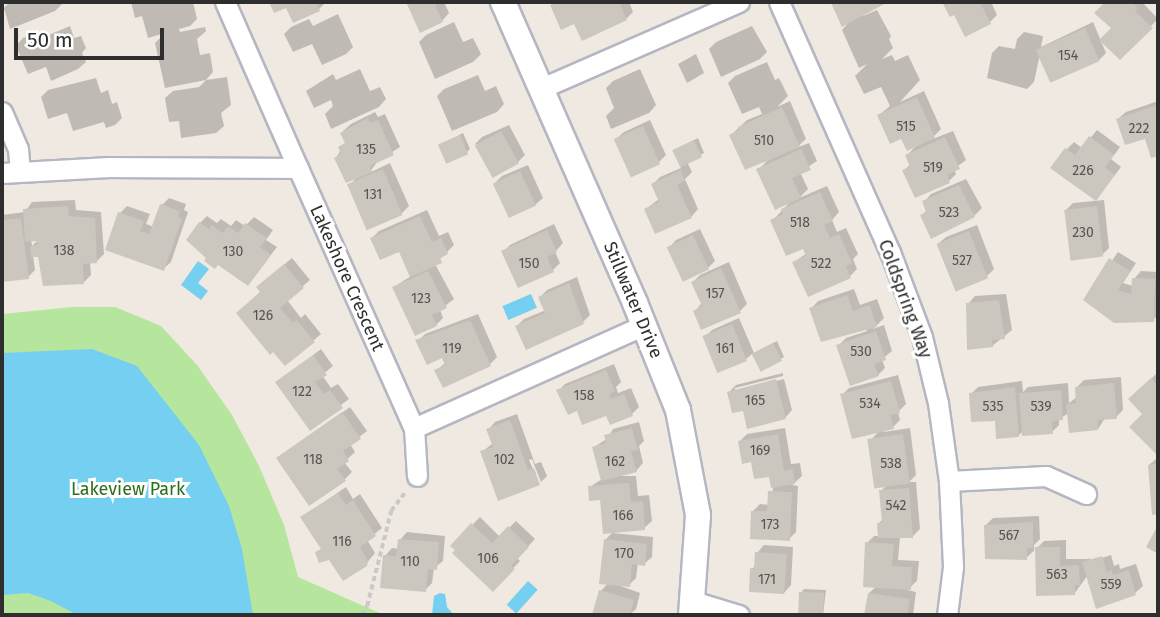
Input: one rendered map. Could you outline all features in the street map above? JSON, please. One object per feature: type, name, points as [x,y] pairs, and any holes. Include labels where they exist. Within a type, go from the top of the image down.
[{"type":"street","name":"Lakeshore Crescent","points":[[225,2],[414,428]]},
{"type":"street","name":"Stillwater Drive","points":[[503,2],[644,325],[678,410],[698,514],[692,608]]},
{"type":"street","points":[[542,89],[739,2]]},
{"type":"street","name":"Coldspring Way","points":[[779,2],[890,252],[922,337],[938,403],[949,481],[953,567],[947,615]]},
{"type":"street","points":[[2,112],[18,149],[11,172],[109,167],[298,168]]},
{"type":"street","points":[[417,476],[414,428],[644,325]]},
{"type":"street","points":[[949,481],[1046,476],[1086,494]]},
{"type":"street","points":[[692,608],[738,615]]},
{"type":"path","points":[[361,615],[367,606],[391,511],[417,476]]},
{"type":"green space","name":"Lakeview Park","points":[[72,307],[115,307],[161,326],[197,365],[232,415],[259,466],[284,525],[298,577],[384,615],[2,615],[2,314]]},
{"type":"water","points":[[198,261],[209,269],[198,283],[208,291],[201,300],[181,285]]},
{"type":"water","points":[[531,294],[537,308],[508,320],[502,306]]},
{"type":"water","name":"Lakeview Park","points":[[92,349],[137,366],[199,445],[229,506],[242,549],[253,615],[77,615],[51,601],[28,593],[2,595],[2,353]]},
{"type":"water","points":[[528,581],[538,590],[516,613],[507,605]]},
{"type":"water","points":[[445,594],[447,607],[454,615],[432,615],[434,596]]},
{"type":"building","points":[[269,2],[316,2],[320,11],[293,23],[286,8],[274,13]]},
{"type":"building","points":[[406,2],[442,2],[435,5],[443,22],[420,33]]},
{"type":"building","points":[[557,2],[619,2],[627,20],[582,41],[574,24],[561,30],[550,5]]},
{"type":"building","points":[[834,2],[888,2],[842,27],[831,3]]},
{"type":"building","points":[[942,2],[980,2],[991,24],[965,37],[954,15],[950,17]]},
{"type":"building","points":[[1105,2],[1132,2],[1138,8],[1135,11],[1153,28],[1120,60],[1099,40],[1111,28],[1094,13]]},
{"type":"building","points":[[1085,28],[1100,61],[1050,83],[1036,50]]},
{"type":"building","points":[[917,97],[935,138],[907,151],[901,139],[890,144],[877,115]]},
{"type":"building","points":[[1157,105],[1158,156],[1151,158],[1145,139],[1125,145],[1116,119]]},
{"type":"building","points":[[782,107],[800,147],[745,170],[729,135],[739,130],[738,127]]},
{"type":"building","points":[[368,118],[370,123],[378,120],[394,155],[370,166],[372,172],[346,183],[334,158],[341,154],[338,147],[345,143],[340,133]]},
{"type":"building","points":[[643,126],[660,164],[631,177],[614,139]]},
{"type":"building","points":[[501,131],[519,163],[493,178],[475,146]]},
{"type":"building","points":[[460,135],[468,154],[446,164],[438,144]]},
{"type":"building","points":[[1089,136],[1114,155],[1105,167],[1115,175],[1096,201],[1050,168],[1065,148],[1075,155]]},
{"type":"building","points":[[945,137],[960,169],[947,175],[950,183],[915,198],[902,170],[910,167],[905,155]]},
{"type":"building","points":[[694,140],[702,157],[680,167],[672,150]]},
{"type":"building","points":[[801,149],[811,170],[792,178],[801,198],[775,210],[756,169]]},
{"type":"building","points":[[383,169],[403,215],[367,230],[347,184]]},
{"type":"building","points":[[681,170],[685,181],[677,185],[692,218],[655,234],[644,209],[659,202],[651,184]]},
{"type":"building","points":[[520,171],[536,205],[509,218],[493,184]]},
{"type":"building","points":[[959,185],[975,217],[931,239],[920,215],[926,212],[922,201]]},
{"type":"building","points":[[820,192],[833,221],[824,225],[830,238],[839,234],[852,263],[846,266],[851,278],[808,297],[792,262],[806,256],[803,249],[786,256],[770,220],[783,214],[781,209]]},
{"type":"building","points":[[160,204],[180,211],[178,217],[182,219],[164,271],[105,250],[118,212],[144,221],[140,231],[149,234]]},
{"type":"building","points":[[68,206],[69,216],[95,218],[97,263],[83,264],[84,284],[43,286],[38,257],[31,257],[30,246],[37,245],[37,241],[25,242],[23,209]]},
{"type":"building","points":[[1097,206],[1103,257],[1070,261],[1064,210]]},
{"type":"building","points":[[420,216],[432,242],[441,238],[448,254],[440,258],[442,263],[410,277],[399,252],[380,260],[370,238]]},
{"type":"building","points":[[21,218],[29,279],[2,282],[2,220]]},
{"type":"building","points":[[199,222],[209,229],[212,225],[223,233],[228,226],[238,233],[245,223],[267,238],[260,247],[271,255],[248,286],[218,265],[215,269],[204,261],[206,258],[186,240]]},
{"type":"building","points":[[547,230],[557,252],[547,257],[554,272],[518,288],[501,251]]},
{"type":"building","points":[[969,231],[988,278],[956,291],[937,244]]},
{"type":"building","points":[[693,235],[709,269],[683,282],[667,247]]},
{"type":"building","points":[[1109,258],[1130,271],[1118,290],[1131,294],[1132,278],[1155,279],[1154,322],[1114,323],[1083,300]]},
{"type":"building","points":[[284,264],[304,288],[280,308],[293,323],[297,320],[315,342],[285,366],[273,352],[270,355],[236,313],[260,292],[256,287]]},
{"type":"building","points":[[721,268],[741,313],[701,330],[693,311],[702,306],[691,282]]},
{"type":"building","points":[[428,271],[447,308],[432,315],[437,326],[415,336],[392,287]]},
{"type":"building","points":[[569,283],[584,324],[526,350],[515,326],[545,313],[538,297]]},
{"type":"building","points":[[847,295],[853,311],[870,305],[877,327],[821,342],[809,308]]},
{"type":"building","points":[[999,300],[1005,339],[992,340],[993,347],[967,350],[966,303]]},
{"type":"building","points":[[470,320],[491,366],[443,388],[434,370],[445,365],[442,358],[427,365],[415,340]]},
{"type":"building","points":[[732,324],[747,361],[717,373],[702,336]]},
{"type":"building","points":[[876,331],[886,360],[874,364],[879,376],[850,386],[836,345]]},
{"type":"building","points":[[773,343],[782,361],[761,372],[752,354]]},
{"type":"building","points":[[313,355],[327,375],[315,382],[324,394],[330,390],[343,408],[310,431],[275,382]]},
{"type":"building","points":[[606,370],[615,391],[609,394],[611,399],[624,394],[633,416],[610,425],[606,416],[582,425],[577,411],[568,415],[556,390]]},
{"type":"building","points":[[1151,378],[1158,386],[1156,454],[1129,427],[1142,414],[1128,399]]},
{"type":"building","points":[[776,379],[786,419],[747,429],[743,411],[732,413],[727,392]]},
{"type":"building","points":[[891,381],[900,413],[890,415],[894,429],[852,439],[840,394]]},
{"type":"building","points":[[1114,383],[1117,419],[1098,420],[1098,430],[1069,433],[1066,404],[1076,403],[1075,387]]},
{"type":"building","points":[[1015,387],[1019,437],[996,439],[995,421],[971,422],[969,393]]},
{"type":"building","points":[[1061,390],[1063,420],[1052,421],[1053,434],[1022,436],[1019,393]]},
{"type":"building","points":[[342,412],[361,439],[343,451],[349,461],[337,469],[346,481],[309,506],[276,458]]},
{"type":"building","points":[[510,420],[528,470],[534,468],[540,485],[498,501],[480,451],[493,447],[486,429]]},
{"type":"building","points":[[632,428],[638,450],[631,451],[637,472],[601,481],[592,447],[606,443],[604,435]]},
{"type":"building","points":[[778,434],[784,471],[793,469],[795,484],[771,488],[769,477],[754,479],[751,462],[742,464],[738,441]]},
{"type":"building","points":[[903,434],[910,484],[874,489],[867,439]]},
{"type":"building","points":[[1158,464],[1158,514],[1152,515],[1148,465]]},
{"type":"building","points":[[629,483],[631,502],[643,501],[645,530],[603,534],[600,500],[589,501],[588,486]]},
{"type":"building","points":[[909,488],[913,538],[878,538],[877,523],[882,523],[879,490]]},
{"type":"building","points":[[768,491],[792,492],[790,541],[750,539],[751,511],[767,511]]},
{"type":"building","points":[[338,493],[346,505],[353,500],[376,536],[360,547],[368,561],[367,566],[343,581],[329,560],[319,563],[315,552],[321,549],[300,517]]},
{"type":"building","points":[[1033,522],[1033,548],[1027,548],[1027,560],[985,559],[984,525]]},
{"type":"building","points":[[471,523],[492,543],[508,526],[529,547],[511,566],[515,569],[493,592],[452,553],[455,550],[450,546]]},
{"type":"building","points":[[1158,525],[1158,554],[1146,547]]},
{"type":"building","points":[[398,539],[439,542],[437,570],[428,569],[426,592],[380,588],[383,555],[396,556]]},
{"type":"building","points":[[604,539],[647,544],[645,566],[632,564],[630,587],[599,584]]},
{"type":"building","points":[[865,542],[894,544],[892,566],[912,567],[911,590],[863,587]]},
{"type":"building","points":[[1035,547],[1060,547],[1060,566],[1079,565],[1080,585],[1075,585],[1075,595],[1036,596]]},
{"type":"building","points":[[755,552],[787,554],[784,594],[749,592],[750,568],[754,569]]},
{"type":"building","points":[[1102,556],[1107,572],[1112,570],[1113,575],[1129,570],[1136,595],[1096,609],[1082,562]]},
{"type":"building","points":[[599,590],[634,600],[630,615],[592,615]]},
{"type":"building","points":[[799,592],[824,593],[823,615],[798,615]]},
{"type":"building","points":[[868,593],[910,599],[907,615],[864,615]]}]
